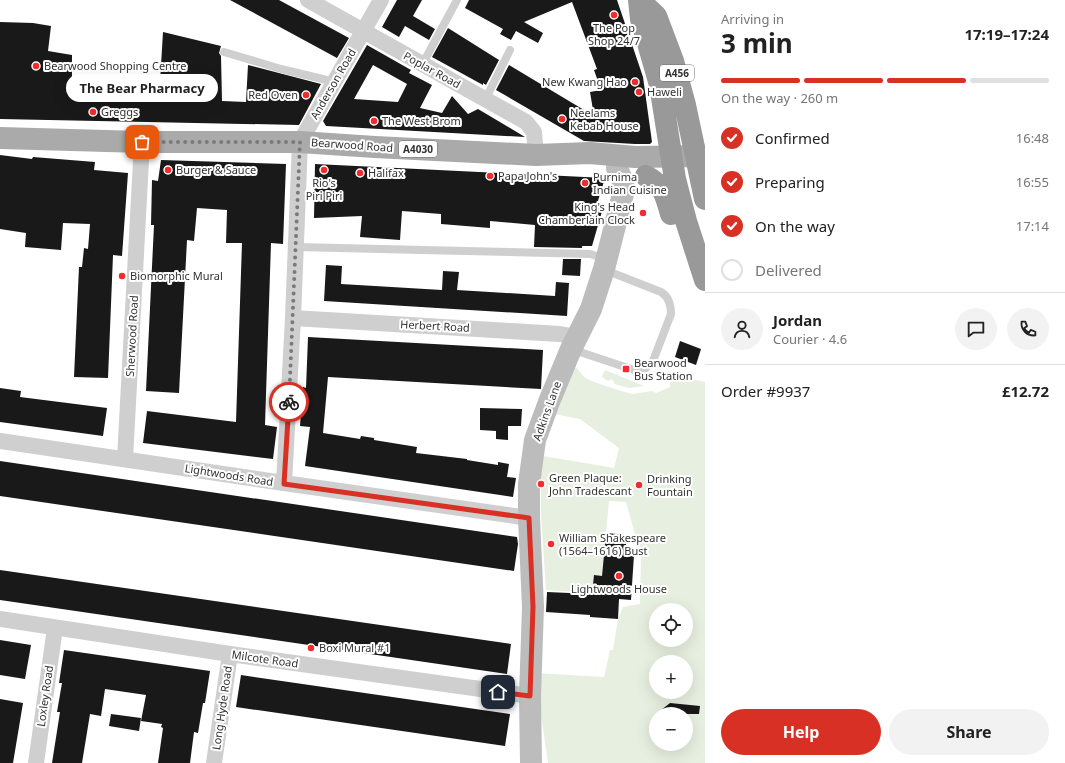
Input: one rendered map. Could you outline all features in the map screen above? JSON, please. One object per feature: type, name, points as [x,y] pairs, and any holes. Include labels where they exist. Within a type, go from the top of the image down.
[{"type":"highway","name":"A456","points":[[639,0],[656,16],[673,61],[700,155],[695,183],[703,274]]},
{"type":"highway","name":"A456","points":[[639,0],[641,19],[660,85],[671,157],[695,183]]},
{"type":"highway","name":"A456","points":[[646,176],[660,186],[665,193],[675,228],[682,242],[703,274]]},
{"type":"main road","name":"Bearwood Road","points":[[0,138],[142,142],[300,142],[536,155],[590,153],[635,157],[671,157],[700,155]]},
{"type":"main road","name":"Bearwood Road","points":[[536,155],[605,165],[646,176],[695,183]]},
{"type":"street","name":"Poplar Road","points":[[308,0],[526,122],[534,132],[536,155]]},
{"type":"street","name":"Anderson Road","points":[[284,484],[293,318],[300,142],[381,0]]},
{"type":"street","name":"Sherwood Road","points":[[125,459],[142,142]]},
{"type":"street","name":"Adkins Lane","points":[[531,763],[530,696],[533,607],[529,484],[535,440],[574,343],[594,310],[624,190],[623,182],[617,168]]},
{"type":"street","name":"Herbert Road","points":[[293,318],[560,334],[574,343]]},
{"type":"street","name":"Lightwoods Road","points":[[0,441],[284,484],[529,518]]},
{"type":"street","name":"Milcote Road","points":[[0,620],[530,696]]},
{"type":"street","name":"Loxley Road","points":[[36,763],[55,628]]},
{"type":"street","name":"Long Hyde Road","points":[[214,763],[230,654]]},
{"type":"lane","points":[[422,65],[457,0]]},
{"type":"lane","points":[[485,100],[510,50]]},
{"type":"lane","points":[[224,52],[335,82]]},
{"type":"lane","points":[[296,247],[590,254],[606,264],[661,292],[668,298],[671,306],[671,314],[654,361],[643,371],[637,371],[574,343]]},
{"type":"green space","points":[[574,368],[577,368],[584,377],[591,381],[632,394],[652,391],[656,393],[670,387],[670,382],[674,381],[696,380],[705,382],[705,763],[548,763],[535,673],[604,677],[610,650],[613,650],[618,619],[623,607],[640,604],[641,555],[626,502],[609,501],[602,576],[592,593],[546,590],[541,515],[541,468],[543,456],[614,468],[619,448],[580,419],[554,414]]},
{"type":"green space","points":[[605,370],[644,386],[629,388],[614,384],[614,381],[604,379],[602,376]]},
{"type":"building","points":[[230,0],[279,0],[349,38],[337,58]]},
{"type":"building","points":[[397,0],[422,0],[413,16],[435,29],[429,40],[405,26],[399,37],[382,27]]},
{"type":"building","points":[[469,0],[617,0],[643,77],[652,142],[650,144],[635,144],[584,141],[496,90],[509,65],[594,116],[590,92],[601,90],[594,70],[597,69],[572,2],[524,22],[543,33],[538,43],[516,31],[511,40],[500,34],[503,29],[465,8]]},
{"type":"building","name":"Bearwood Shopping Centre","points":[[0,22],[33,23],[51,26],[48,51],[72,55],[72,77],[160,82],[163,32],[221,46],[219,53],[221,56],[222,101],[246,102],[248,65],[321,84],[299,125],[0,119]]},
{"type":"building","points":[[448,28],[499,60],[486,85],[483,83],[483,85],[432,57]]},
{"type":"building","points":[[367,45],[411,70],[409,73],[432,85],[420,108],[442,113],[452,96],[468,114],[478,109],[525,137],[326,126],[323,121]],"holes":[[[373,65],[407,84],[398,102],[354,99]]]},
{"type":"building","points":[[0,155],[32,159],[33,157],[95,162],[94,170],[128,173],[122,256],[113,255],[108,378],[74,377],[79,267],[82,267],[84,248],[88,249],[90,224],[63,223],[61,250],[25,247],[26,233],[0,229]]},
{"type":"building","points":[[161,160],[286,164],[283,244],[271,243],[265,425],[277,427],[273,459],[143,443],[147,411],[236,422],[242,243],[226,243],[227,210],[197,208],[194,241],[187,240],[179,393],[146,391],[154,225],[151,225],[152,180],[158,181]]},
{"type":"building","points":[[315,164],[605,178],[597,204],[603,208],[592,246],[582,246],[582,248],[534,247],[535,225],[490,221],[490,228],[441,224],[441,214],[402,211],[400,240],[360,237],[362,216],[314,218]]},
{"type":"building","points":[[563,259],[581,259],[580,276],[562,275]]},
{"type":"building","points":[[326,265],[342,266],[341,284],[442,290],[443,271],[459,272],[457,290],[555,296],[556,282],[569,283],[567,316],[324,301]]},
{"type":"building","points":[[308,337],[543,350],[541,389],[328,377],[323,433],[360,439],[361,436],[374,438],[374,440],[417,447],[416,453],[467,459],[498,465],[498,462],[509,464],[507,477],[516,478],[513,497],[305,466],[310,427],[300,426],[303,387],[306,388]]},
{"type":"building","points":[[680,341],[701,349],[696,365],[675,357]]},
{"type":"building","points":[[0,388],[21,391],[20,397],[107,408],[103,436],[0,422]]},
{"type":"building","points":[[480,408],[522,409],[521,426],[508,426],[508,440],[496,439],[496,431],[480,430]]},
{"type":"building","points":[[0,461],[517,537],[518,544],[514,571],[0,496]]},
{"type":"building","name":"Lightwoods House","points":[[606,533],[627,535],[625,554],[634,555],[631,600],[619,599],[618,619],[590,617],[590,615],[546,612],[547,592],[592,594],[594,575],[602,576]]},
{"type":"building","points":[[0,570],[511,644],[507,674],[0,600]]},
{"type":"building","points":[[0,640],[31,645],[25,679],[0,675]]},
{"type":"building","points":[[64,650],[210,671],[198,733],[194,732],[190,763],[158,763],[163,728],[161,727],[162,724],[141,721],[146,695],[105,689],[101,716],[90,714],[82,763],[52,763],[60,712],[57,712],[62,683],[59,683]]},
{"type":"building","points":[[241,675],[510,714],[505,746],[236,707]]},
{"type":"building","points":[[0,699],[23,703],[13,763],[0,763]]},
{"type":"building","points":[[670,703],[700,706],[699,714],[693,714],[693,707],[665,707]]},
{"type":"building","points":[[111,714],[141,718],[139,731],[109,726]]},
{"type":"way so far","points":[[142,142],[300,142],[289,402]]},
{"type":"place","name":"The Pop Shop 24/7","points":[[614,15]]},
{"type":"place","name":"Bearwood Shopping Centre","points":[[36,66]]},
{"type":"place","name":"New Kwang Hao","points":[[635,82]]},
{"type":"place","name":"Haweli","points":[[639,92]]},
{"type":"place","name":"Red Oven","points":[[306,95]]},
{"type":"place","name":"Greggs","points":[[93,112]]},
{"type":"place","name":"Neelams Kebab House","points":[[562,119]]},
{"type":"place","name":"The West Brom","points":[[374,121]]},
{"type":"place","name":"The Bear Pharmacy","points":[[142,142]]},
{"type":"place","name":"Burger & Sauce","points":[[168,170]]},
{"type":"place","name":"Rio's Piri Piri","points":[[324,170]]},
{"type":"place","name":"Halifax","points":[[360,173]]},
{"type":"place","name":"Papa John's","points":[[490,176]]},
{"type":"place","name":"Purnima Indian Cuisine","points":[[585,183]]},
{"type":"place","name":"King's Head Chamberlain Clock","points":[[643,213]]},
{"type":"place","name":"Biomorphic Mural","points":[[122,276]]},
{"type":"place","name":"Bearwood Bus Station","points":[[626,369]]},
{"type":"place","name":"Green Plaque: John Tradescant","points":[[541,484]]},
{"type":"place","name":"Drinking Fountain","points":[[639,485]]},
{"type":"place","name":"William Shakespeare (1564–1616) Bust","points":[[551,544]]},
{"type":"place","name":"Lightwoods House","points":[[619,576]]},
{"type":"place","name":"Boxi Mural #1","points":[[311,648]]},
{"type":"route","points":[[289,402],[284,484],[529,518],[533,607],[530,696],[498,692]]}]
